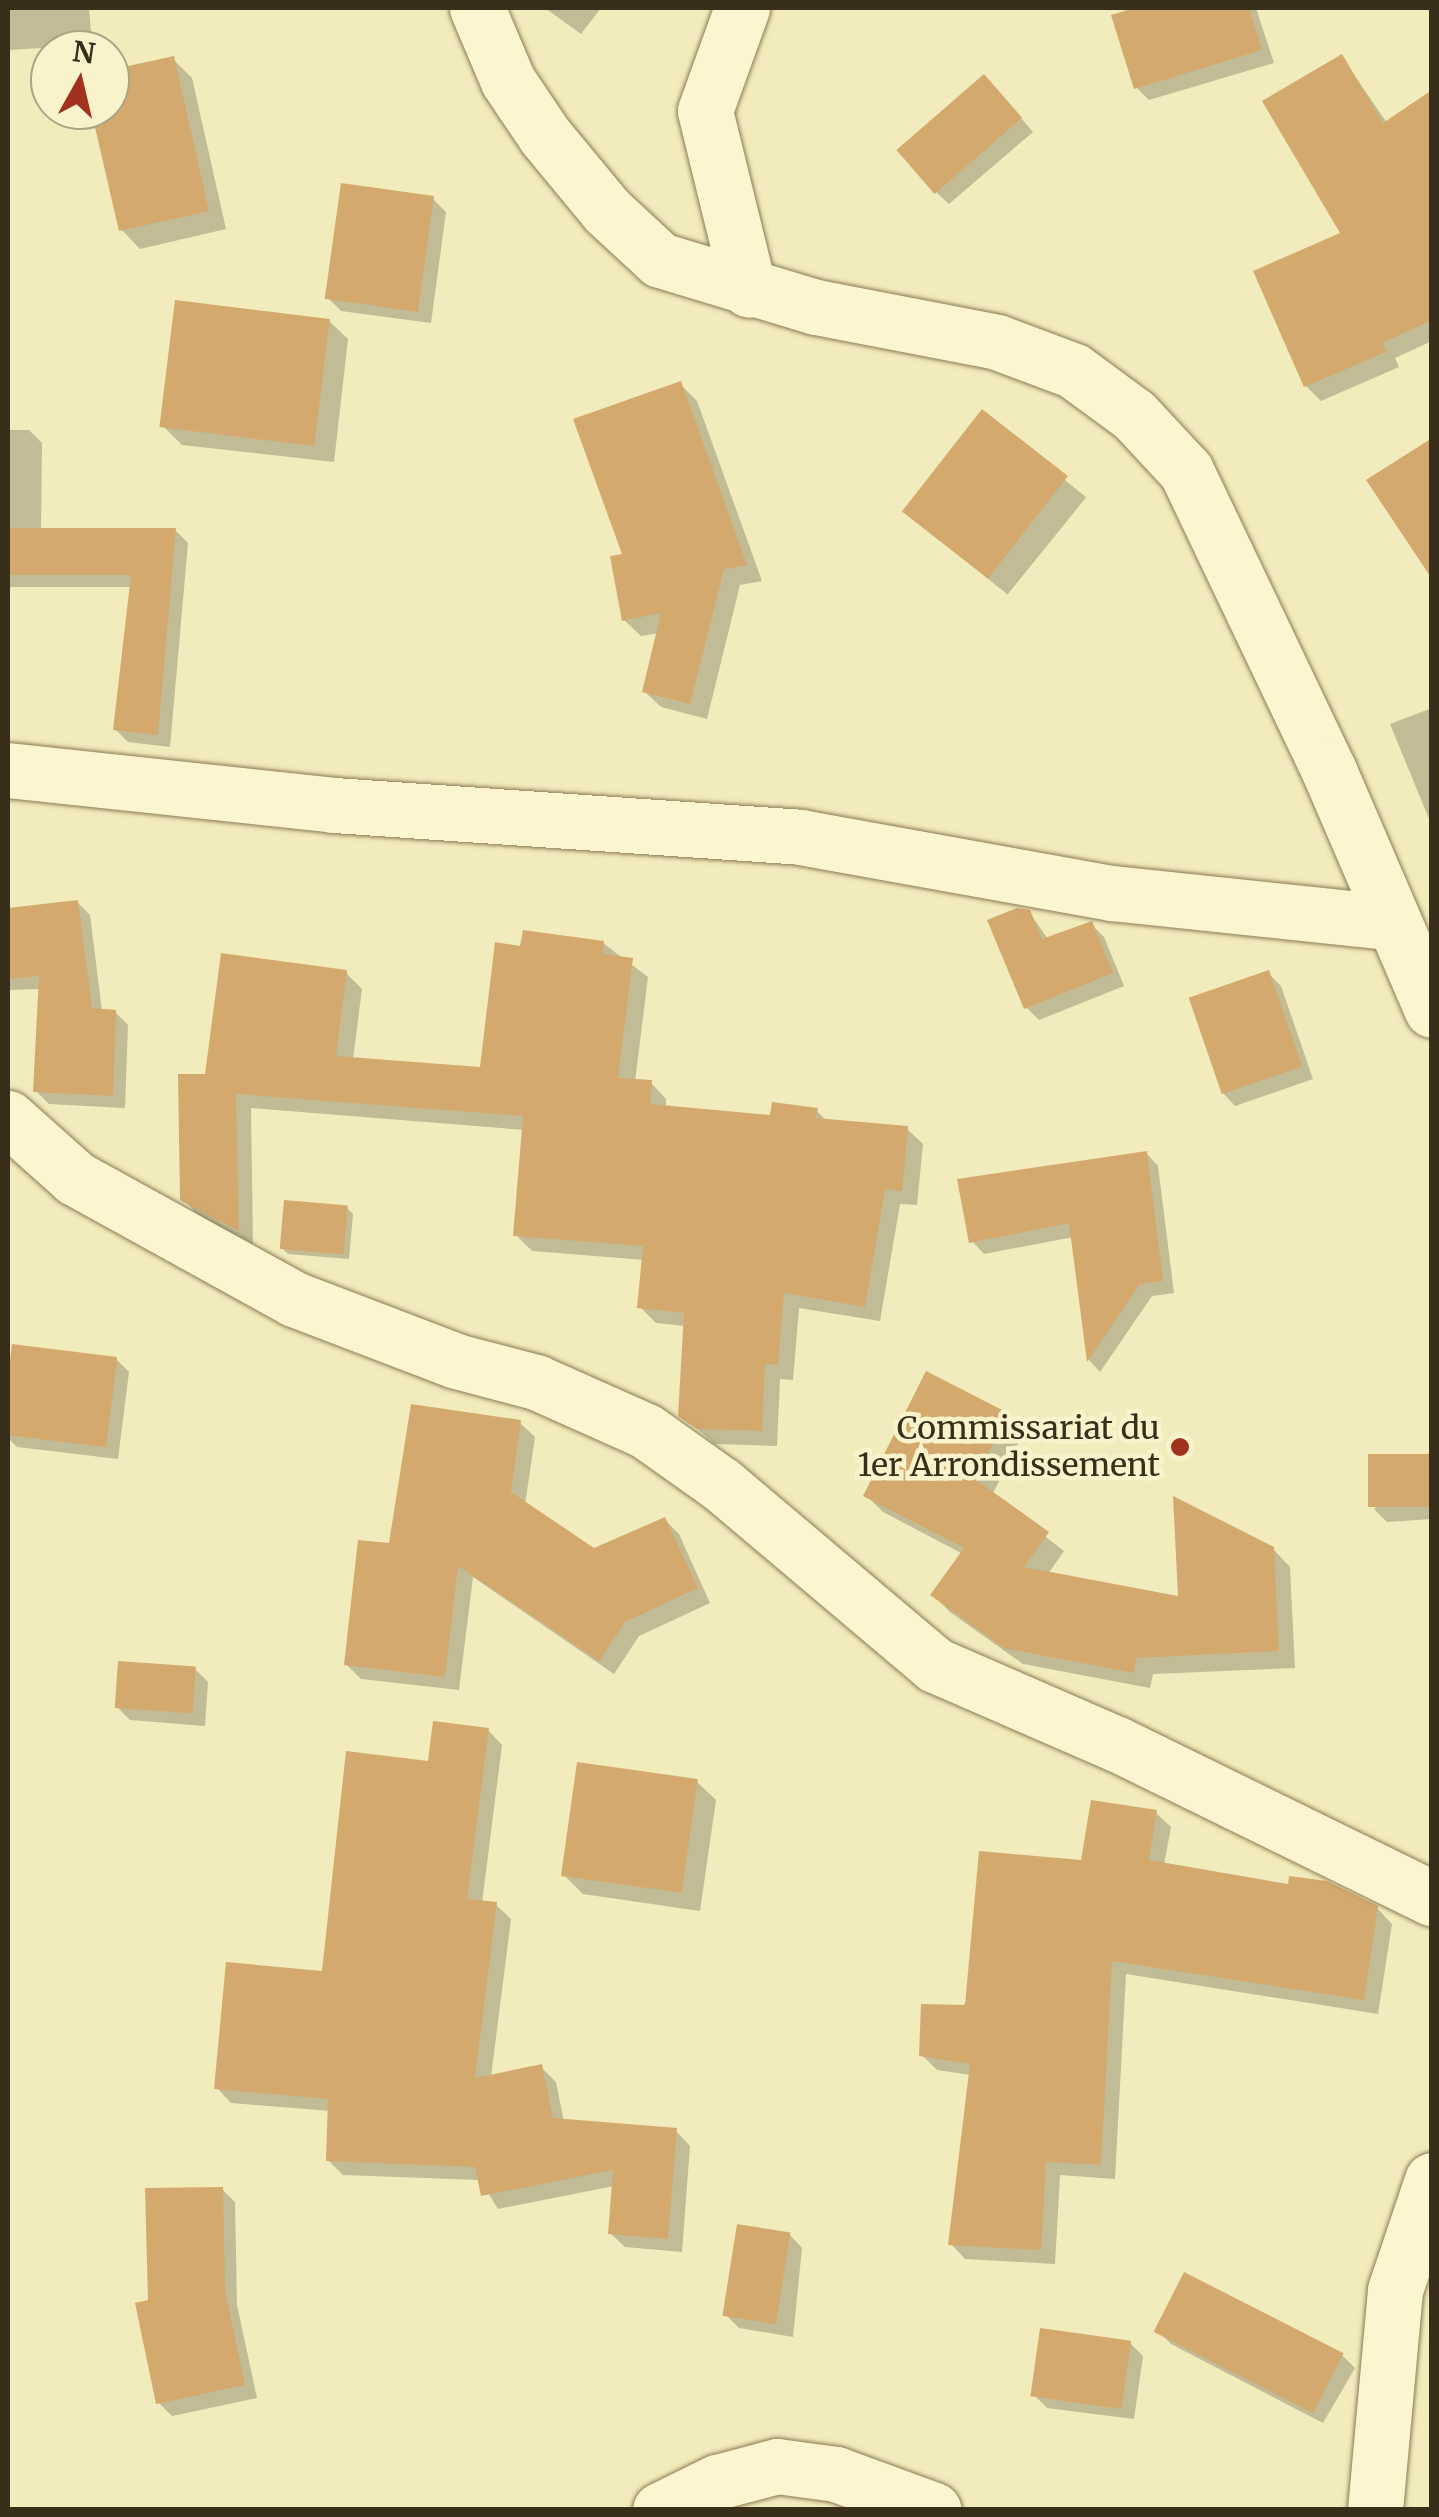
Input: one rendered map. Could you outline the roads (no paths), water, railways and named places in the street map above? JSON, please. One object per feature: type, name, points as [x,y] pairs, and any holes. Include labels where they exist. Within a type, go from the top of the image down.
[{"type":"street","points":[[476,8],[508,81],[607,211],[660,260],[748,290],[997,342],[1074,371],[1134,415],[1186,471],[1329,771],[1390,922],[1432,1010]]},
{"type":"street","points":[[742,8],[705,112],[748,290]]},
{"type":"street","points":[[8,770],[334,805],[800,837],[1112,893],[1390,922]]},
{"type":"street","points":[[8,1118],[76,1178],[294,1299],[456,1361],[536,1382],[646,1431],[722,1485],[935,1665],[1118,1744],[1432,1898]]},
{"type":"street","points":[[1375,2510],[1396,2290],[1432,2180]]},
{"type":"street","points":[[660,2510],[717,2482],[777,2466],[836,2474],[934,2510]]},
{"type":"place","name":"Commissariat du 1er Arrondissement","points":[[1180,1447]]}]
